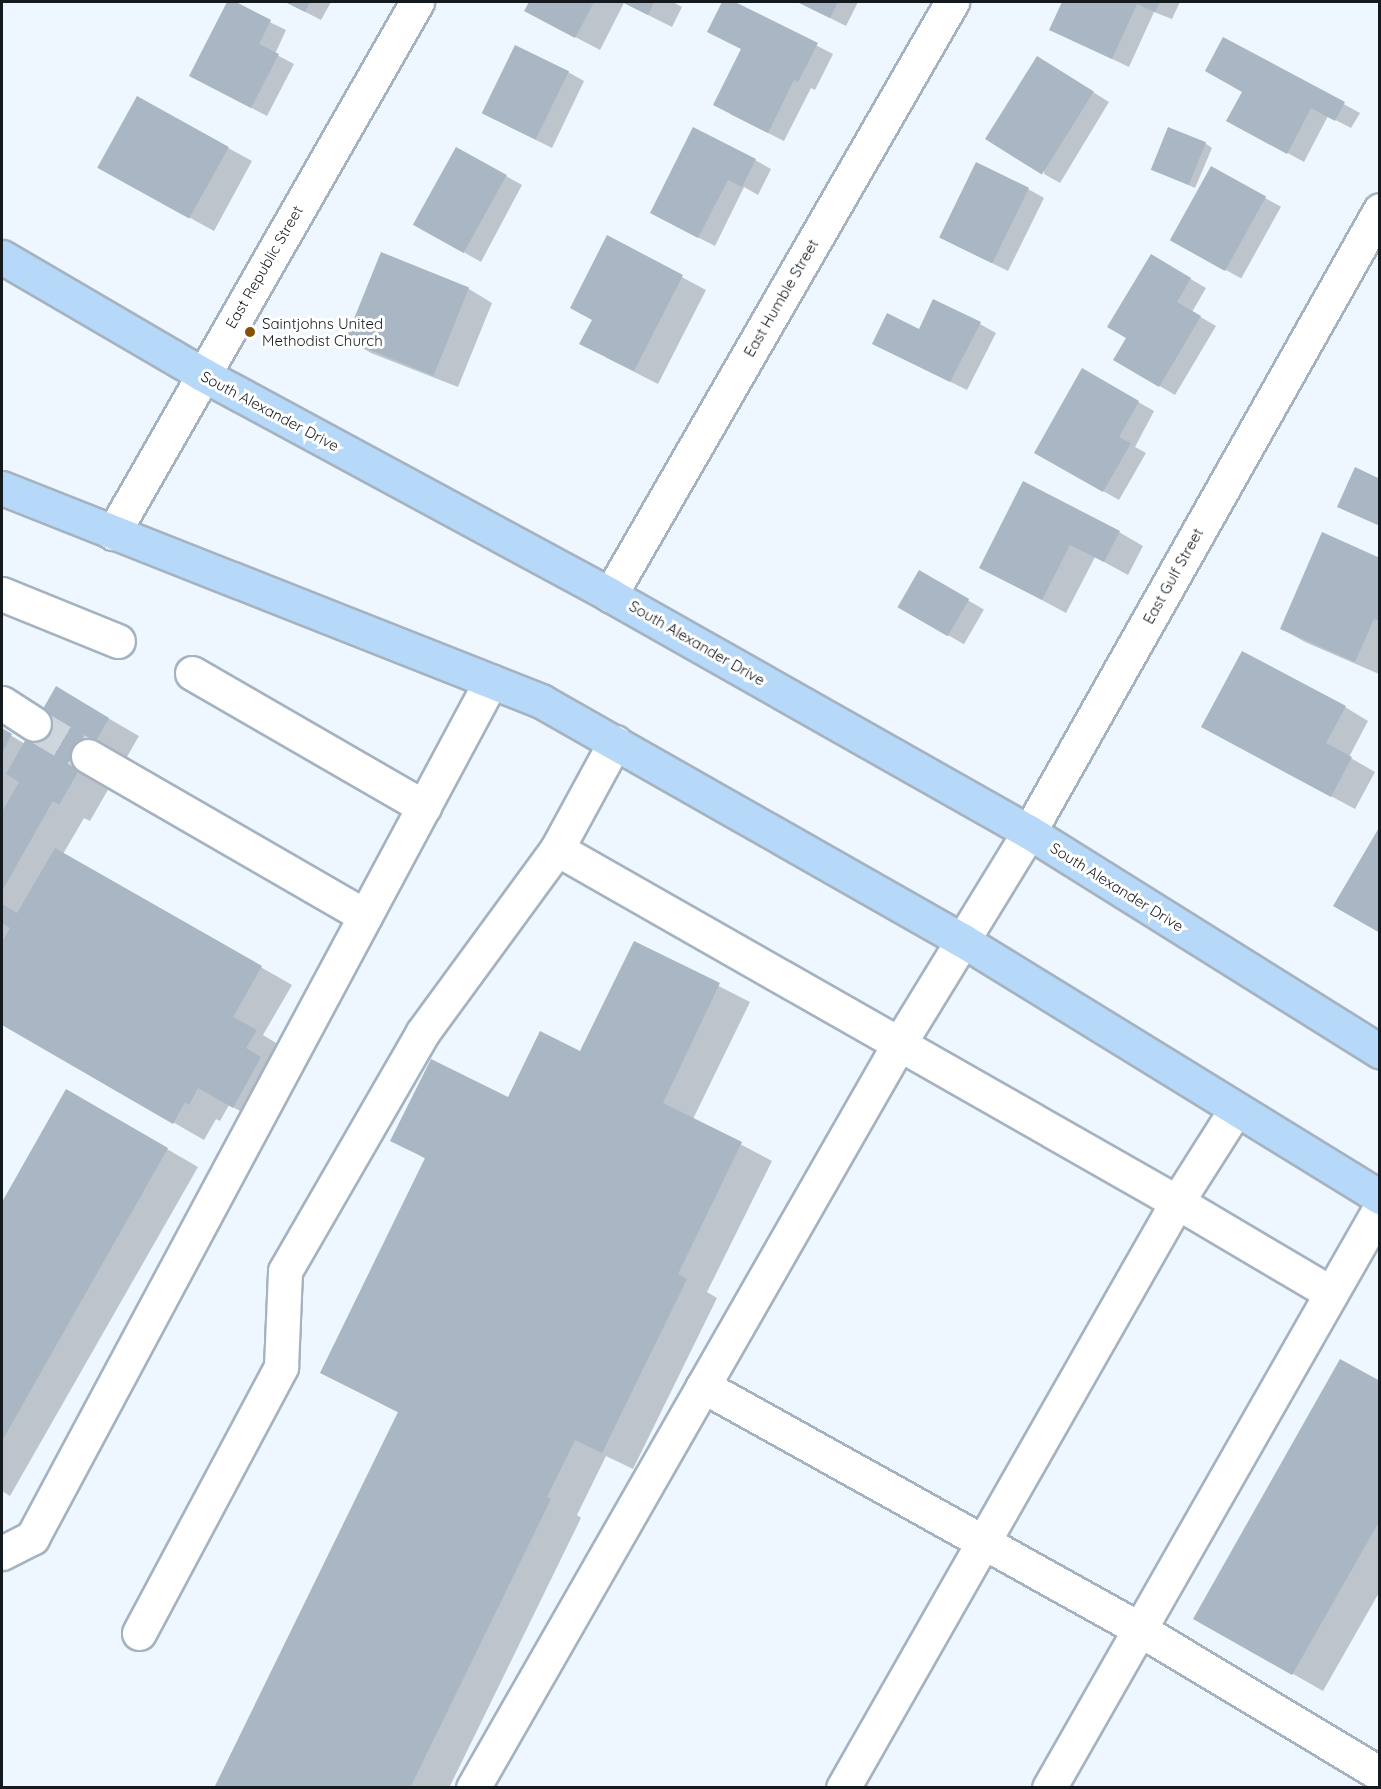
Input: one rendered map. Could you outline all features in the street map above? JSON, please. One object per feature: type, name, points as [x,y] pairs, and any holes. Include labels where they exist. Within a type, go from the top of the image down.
[{"type":"main road","name":"South Alexander Drive","points":[[2,257],[202,375],[610,594],[1029,832],[1380,1051]]},
{"type":"main road","points":[[2,488],[541,701],[962,940],[1380,1197]]},
{"type":"street","name":"East Republic Street","points":[[113,533],[417,2]]},
{"type":"street","name":"East Humble Street","points":[[610,594],[952,2]]},
{"type":"street","name":"East Gulf Street","points":[[473,1788],[899,1044],[1029,832],[1380,210]]},
{"type":"street","points":[[2,594],[118,641]]},
{"type":"street","points":[[192,673],[424,807]]},
{"type":"street","points":[[2,1553],[32,1538],[491,681]]},
{"type":"street","points":[[2,704],[34,724]]},
{"type":"street","points":[[139,1633],[281,1367],[285,1271],[423,1032],[557,849],[615,742]]},
{"type":"street","points":[[88,756],[365,916]]},
{"type":"street","points":[[557,849],[1177,1202],[1331,1293]]},
{"type":"street","points":[[843,1788],[1177,1202],[1236,1108]]},
{"type":"street","points":[[1049,1788],[1380,1208]]},
{"type":"street","points":[[703,1386],[1139,1629],[1380,1773]]},
{"type":"building","points":[[227,2],[236,2],[271,20],[259,44],[279,54],[251,108],[189,76]]},
{"type":"building","points":[[285,2],[310,2],[305,12]]},
{"type":"building","points":[[529,2],[594,2],[575,38],[524,11]]},
{"type":"building","points":[[622,2],[654,2],[648,15]]},
{"type":"building","points":[[722,2],[735,2],[818,43],[798,82],[794,80],[768,133],[713,105],[741,49],[707,32]]},
{"type":"building","points":[[797,2],[838,2],[830,18]]},
{"type":"building","points":[[1062,2],[1160,2],[1155,12],[1137,4],[1112,59],[1049,30]]},
{"type":"building","points":[[1223,37],[1345,102],[1335,121],[1311,108],[1287,154],[1226,121],[1242,92],[1205,71]]},
{"type":"building","points":[[515,45],[569,71],[536,140],[482,113]]},
{"type":"building","points":[[1037,56],[1094,92],[1042,175],[985,139]]},
{"type":"building","points":[[137,96],[229,147],[189,219],[97,168]]},
{"type":"building","points":[[693,127],[756,159],[742,187],[728,180],[698,238],[650,213]]},
{"type":"building","points":[[1168,127],[1206,142],[1189,185],[1151,170]]},
{"type":"building","points":[[456,147],[507,175],[464,253],[413,225]]},
{"type":"building","points":[[976,162],[1029,188],[992,263],[939,237]]},
{"type":"building","points":[[1211,166],[1266,197],[1225,271],[1170,240]]},
{"type":"building","points":[[607,235],[683,275],[634,371],[579,344],[592,320],[570,308]]},
{"type":"building","points":[[381,252],[469,288],[433,376],[345,340]]},
{"type":"building","points":[[1151,254],[1191,278],[1177,302],[1201,316],[1159,387],[1113,360],[1126,338],[1107,327]]},
{"type":"building","points":[[933,299],[981,322],[950,382],[872,344],[887,313],[919,329]]},
{"type":"building","points":[[1082,368],[1139,401],[1119,437],[1131,443],[1103,492],[1034,453]]},
{"type":"building","points":[[1355,467],[1378,478],[1380,474],[1380,526],[1337,507]]},
{"type":"building","points":[[1023,481],[1120,531],[1104,562],[1070,545],[1042,600],[979,568]]},
{"type":"building","points":[[1322,532],[1380,558],[1380,621],[1374,619],[1355,662],[1280,629]]},
{"type":"building","points":[[919,570],[969,599],[948,636],[898,607]]},
{"type":"building","points":[[1242,651],[1346,706],[1326,743],[1352,757],[1331,797],[1201,727]]},
{"type":"building","points":[[56,686],[109,718],[59,805],[53,801],[2,891],[2,812],[19,782],[6,774]]},
{"type":"building","points":[[2,728],[12,734],[2,753]]},
{"type":"building","points":[[1380,826],[1380,933],[1333,906]]},
{"type":"building","points":[[55,848],[262,966],[233,1017],[257,1030],[246,1048],[261,1057],[233,1108],[198,1088],[189,1105],[185,1102],[173,1124],[2,1025],[2,942],[10,928],[2,923],[2,904],[17,913]]},
{"type":"building","points":[[634,941],[720,983],[663,1103],[742,1142],[678,1274],[687,1279],[602,1453],[575,1440],[547,1497],[551,1499],[410,1788],[214,1788],[398,1412],[320,1373],[425,1158],[390,1141],[431,1059],[508,1097],[540,1031],[580,1051]]},
{"type":"building","points":[[66,1089],[168,1148],[2,1441],[2,1202]]},
{"type":"building","points":[[1340,1359],[1380,1381],[1380,1520],[1292,1675],[1193,1619]]},
{"type":"tunnel","points":[[34,724],[88,756]]},
{"type":"place","name":"Saintjohns United Methodist Church","points":[[250,332]]}]
